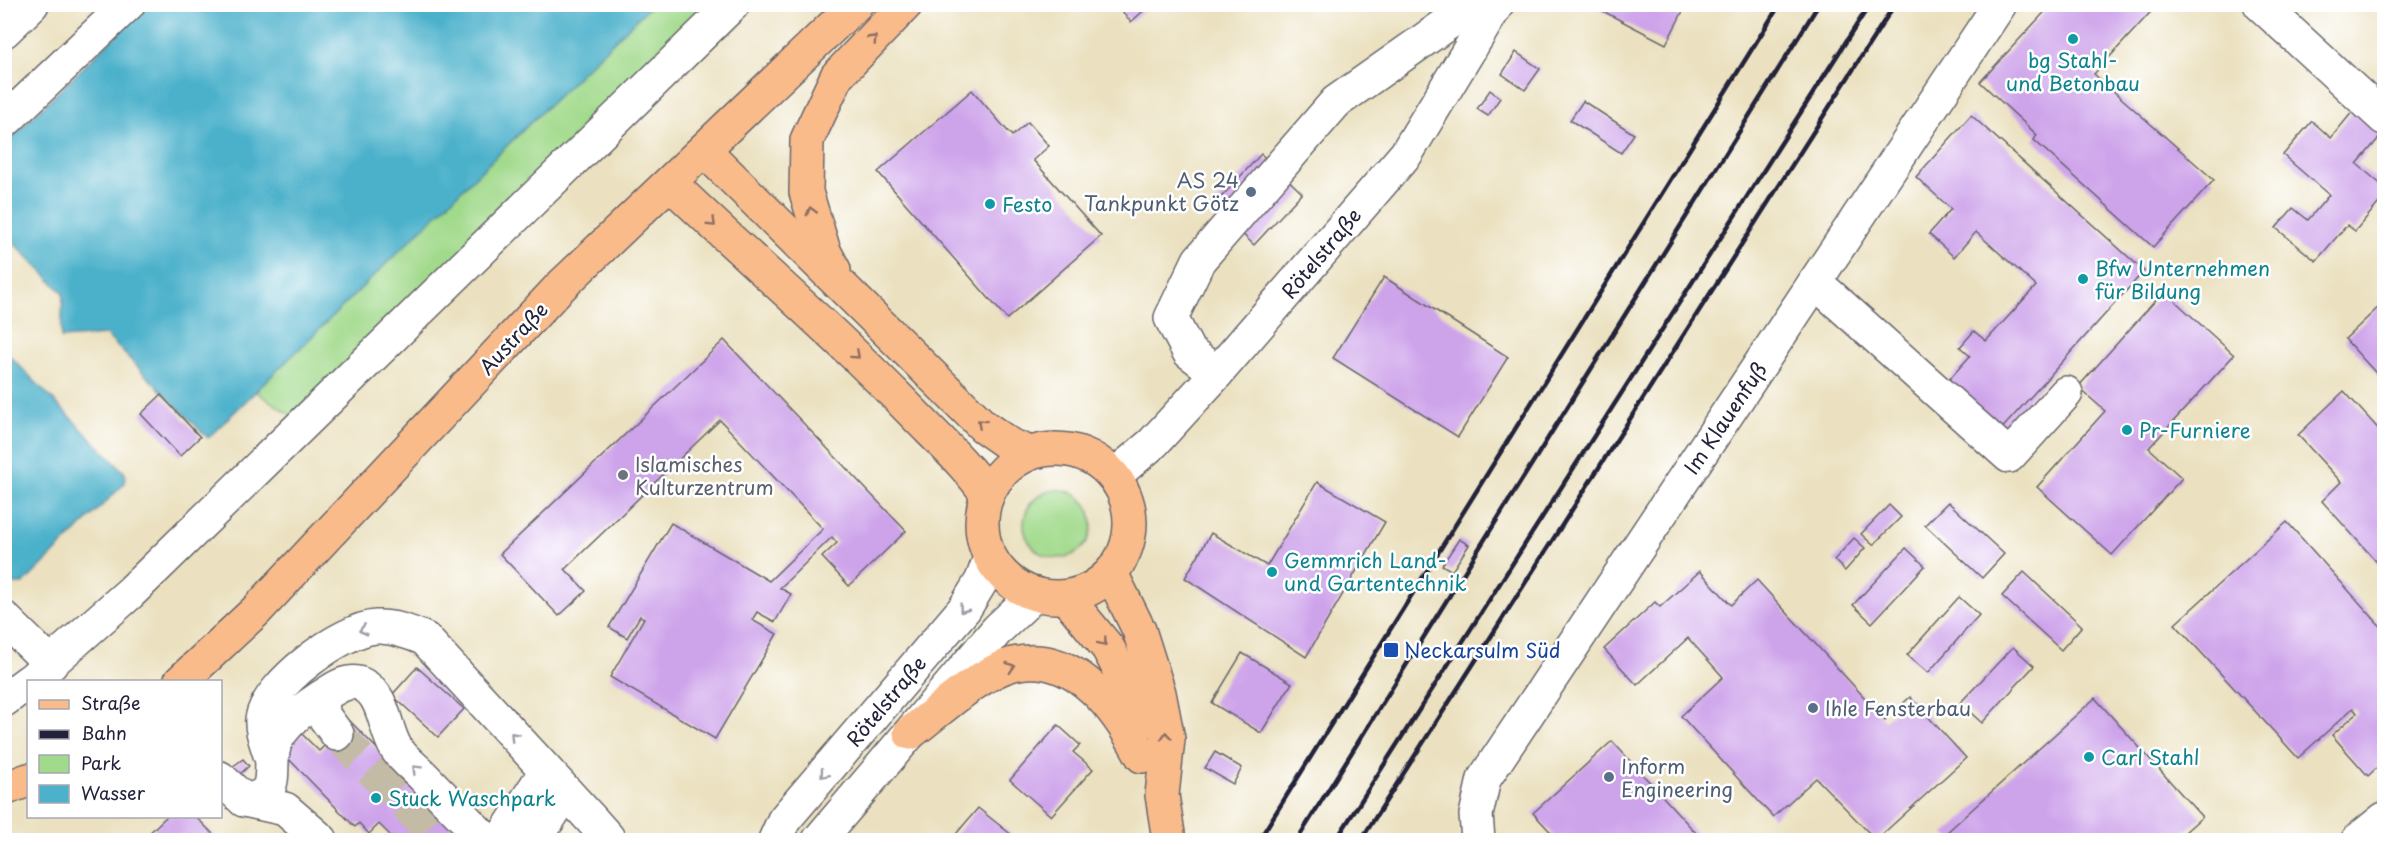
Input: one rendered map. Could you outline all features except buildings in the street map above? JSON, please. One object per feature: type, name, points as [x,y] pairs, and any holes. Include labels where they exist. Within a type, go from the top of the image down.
[{"type":"main road","name":"Austraße","points":[[181,680],[256,610],[559,288],[856,4]]},
{"type":"main road","points":[[841,285],[824,250],[806,192],[807,140],[837,76],[906,4]]},
{"type":"main road","points":[[704,150],[983,426],[1010,445],[1030,453]]},
{"type":"main road","points":[[670,183],[761,270],[865,363],[954,455],[987,494]]},
{"type":"main road","points":[[1048,449],[1067,449],[1100,463],[1114,476],[1124,494],[1130,515],[1130,535],[1123,555],[1111,573],[1083,592],[1050,595],[1017,586],[1002,574],[990,558],[982,527],[987,494],[1012,462],[1030,453],[1048,449]]},
{"type":"main road","points":[[1111,573],[1139,630],[1159,693],[1168,739],[1162,795],[1169,840]]},
{"type":"main road","points":[[1050,595],[1108,648],[1117,665],[1131,708],[1142,756]]},
{"type":"main road","points":[[910,733],[987,676],[1013,664],[1040,662],[1060,666],[1082,678],[1106,701],[1142,756],[1162,795]]},
{"type":"main road","points":[[4,789],[27,780]]},
{"type":"street","points":[[4,31],[32,4]]},
{"type":"street","points":[[4,122],[128,4]]},
{"type":"street","points":[[4,618],[36,676],[147,576],[734,4]]},
{"type":"street","points":[[1217,373],[1189,352],[1171,318],[1198,260],[1336,102],[1475,4]]},
{"type":"street","name":"Rötelstraße","points":[[1114,476],[1153,443],[1217,373],[1406,154],[1497,4]]},
{"type":"street","name":"Im Klauenfuß","points":[[1477,828],[1484,778],[2000,4]]},
{"type":"street","points":[[2260,4],[2385,118]]},
{"type":"street","points":[[1815,282],[2009,456],[2066,393]]},
{"type":"street","name":"Rötelstraße","points":[[775,840],[784,820],[965,608],[982,580],[990,558]]},
{"type":"street","name":"Rötelstraße","points":[[819,840],[998,629],[1050,595]]},
{"type":"street","points":[[244,800],[262,795],[269,788],[274,776],[262,720],[268,702],[277,690],[348,634],[376,627],[395,628],[424,639],[556,782],[592,833]]},
{"type":"street","points":[[270,755],[284,729],[322,697],[344,684],[353,682],[369,688],[378,698],[397,750],[486,840]]},
{"type":"street","points":[[4,700],[27,683]]},
{"type":"street","points":[[322,697],[323,715],[337,734]]},
{"type":"street","points":[[222,780],[244,800],[285,808],[311,831]]},
{"type":"street","points":[[501,840],[556,782]]},
{"type":"street","points":[[535,840],[556,782]]},
{"type":"street","points":[[2358,840],[2385,819]]},
{"type":"street","points":[[1457,840],[1477,828]]},
{"type":"green space","points":[[651,5],[721,5],[292,416],[255,391]]},
{"type":"green space","points":[[1065,490],[1077,496],[1086,505],[1092,517],[1090,537],[1082,548],[1065,558],[1051,558],[1034,548],[1026,537],[1024,517],[1034,500],[1045,492]]},
{"type":"water","points":[[147,5],[651,5],[208,438],[106,335],[61,338],[63,293],[5,234],[5,144]]},
{"type":"water","points":[[4,350],[125,473],[125,483],[23,584],[12,584],[5,576]]},
{"type":"tunnel","points":[[337,734],[439,840]]},
{"type":"railway","points":[[1259,840],[1780,4]]},
{"type":"railway","points":[[1297,840],[1819,4]]},
{"type":"railway","points":[[1336,840],[1870,4]]},
{"type":"railway","points":[[1361,840],[1895,4]]},
{"type":"place","name":"bg Stahl- und Betonbau","points":[[2073,39]]},
{"type":"place","name":"AS 24 Tankpunkt Götz","points":[[1251,192]]},
{"type":"place","name":"Festo","points":[[990,204]]},
{"type":"place","name":"Bfw Unternehmen für Bildung","points":[[2083,279]]},
{"type":"place","name":"Pr-Furniere","points":[[2127,430]]},
{"type":"place","name":"Islamisches Kulturzentrum","points":[[623,475]]},
{"type":"place","name":"Gemmrich Land- und Gartentechnik","points":[[1272,572]]},
{"type":"place","name":"Neckarsulm Süd","points":[[1391,650]]},
{"type":"place","name":"Ihle Fensterbau","points":[[1813,708]]},
{"type":"place","name":"Carl Stahl","points":[[2089,757]]},
{"type":"place","name":"Inform Engineering","points":[[1609,777]]},
{"type":"place","name":"Stuck Waschpark","points":[[376,798]]}]
